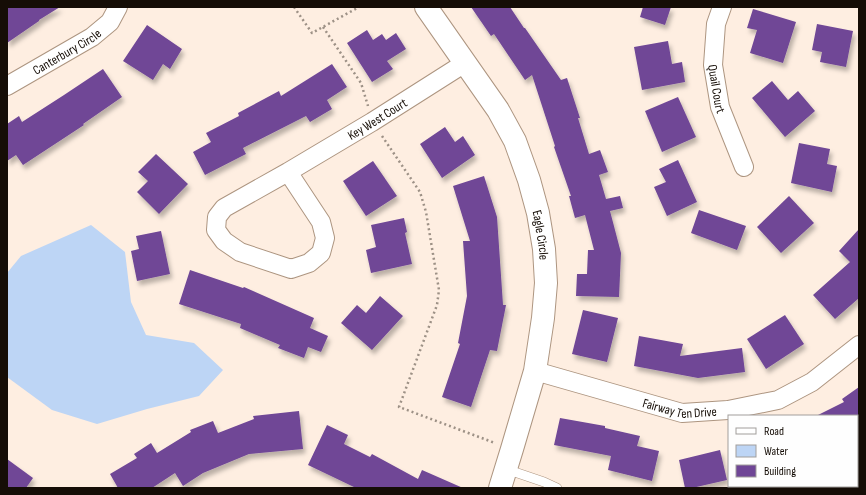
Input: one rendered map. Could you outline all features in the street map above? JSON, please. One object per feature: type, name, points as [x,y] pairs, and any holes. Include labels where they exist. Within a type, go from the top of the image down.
[{"type":"street","name":"Canterbury Circle","points":[[7,86],[92,37],[110,22],[118,7]]},
{"type":"street","name":"Eagle Circle","points":[[426,7],[498,110],[515,141],[529,180],[538,213],[544,249],[546,283],[543,318],[535,371],[506,469]]},
{"type":"street","name":"Quail Court","points":[[722,7],[716,24],[712,65],[720,107],[744,167]]},
{"type":"street","name":"Key West Court","points":[[288,172],[321,222],[324,238],[320,253],[309,263],[291,269],[240,252],[224,241],[216,230],[217,217],[224,208],[372,122],[465,63]]},
{"type":"street","name":"Fairway Ten Drive","points":[[535,371],[682,413],[728,410],[778,400],[812,382],[859,345]]},
{"type":"lane","points":[[506,469],[557,488]]},
{"type":"path","points":[[294,7],[312,33],[359,7]]},
{"type":"path","points":[[323,27],[361,83],[372,122],[420,192],[426,212],[439,290],[437,305],[399,407],[506,469]]},
{"type":"water","points":[[91,225],[125,252],[131,302],[146,335],[194,343],[223,370],[199,396],[147,409],[97,424],[52,410],[7,377],[7,273],[21,256]]},
{"type":"building","points":[[7,7],[60,7],[7,43]]},
{"type":"building","points":[[471,7],[510,7],[561,80],[567,78],[580,118],[578,118],[589,154],[600,150],[608,172],[599,175],[606,199],[620,196],[623,208],[610,211],[621,253],[619,297],[576,296],[577,274],[587,274],[588,250],[594,250],[585,215],[575,218],[569,196],[571,196],[532,75],[525,80],[494,34],[491,36]]},
{"type":"building","points":[[643,7],[671,7],[665,25],[640,17]]},
{"type":"building","points":[[753,9],[796,22],[783,63],[750,53],[757,30],[747,28]]},
{"type":"building","points":[[817,24],[853,31],[846,67],[820,62],[822,52],[812,50]]},
{"type":"building","points":[[147,25],[182,49],[170,69],[163,64],[153,80],[123,61]]},
{"type":"building","points":[[367,30],[373,40],[382,34],[386,40],[396,33],[406,49],[387,61],[393,69],[372,82],[347,43]]},
{"type":"building","points":[[668,41],[672,64],[682,62],[685,82],[642,90],[634,47]]},
{"type":"building","points":[[332,64],[347,87],[327,100],[332,109],[310,122],[306,116],[243,148],[246,154],[205,175],[193,152],[211,142],[206,133],[239,116],[238,113],[279,91],[281,96]]},
{"type":"building","points":[[103,69],[122,97],[83,124],[84,125],[23,165],[16,155],[7,161],[7,124],[19,116],[22,122]]},
{"type":"building","points":[[772,81],[788,100],[798,91],[815,111],[785,137],[752,98]]},
{"type":"building","points":[[678,97],[696,137],[662,152],[645,111]]},
{"type":"building","points":[[445,127],[455,142],[463,136],[475,155],[442,178],[420,144]]},
{"type":"building","points":[[799,143],[830,149],[827,164],[837,166],[832,192],[791,183]]},
{"type":"building","points":[[156,154],[188,184],[159,214],[137,192],[148,181],[138,172]]},
{"type":"building","points":[[678,160],[697,202],[667,216],[654,187],[666,182],[659,169]]},
{"type":"building","points":[[373,161],[397,196],[366,216],[343,181]]},
{"type":"building","points":[[484,176],[497,217],[503,305],[506,305],[497,351],[490,350],[471,407],[442,397],[460,344],[458,343],[467,296],[463,241],[470,241],[453,186]]},
{"type":"building","points":[[789,196],[814,223],[781,253],[757,227]]},
{"type":"building","points":[[699,210],[746,226],[737,250],[691,233]]},
{"type":"building","points":[[404,218],[407,232],[405,233],[412,264],[371,273],[366,250],[376,247],[371,225]]},
{"type":"building","points":[[859,229],[859,298],[835,319],[813,295],[850,262],[839,251]]},
{"type":"building","points":[[161,231],[170,274],[137,281],[131,251],[139,249],[136,236]]},
{"type":"building","points":[[190,270],[243,288],[244,287],[314,318],[310,328],[328,336],[321,352],[308,347],[304,358],[278,348],[280,345],[240,328],[241,324],[179,304]]},
{"type":"building","points":[[380,296],[403,316],[372,350],[341,323],[357,305],[366,313]]},
{"type":"building","points":[[583,310],[618,318],[607,362],[572,354]]},
{"type":"building","points":[[785,315],[804,344],[766,369],[747,339]]},
{"type":"building","points":[[639,336],[683,344],[680,356],[742,348],[745,372],[698,378],[634,366]]},
{"type":"building","points":[[859,387],[859,416],[818,415],[844,402],[842,399]]},
{"type":"building","points":[[299,411],[303,449],[249,454],[203,473],[183,486],[175,473],[152,488],[118,488],[110,474],[137,458],[134,454],[151,443],[157,453],[191,432],[190,430],[213,421],[218,433],[254,419],[253,416]]},
{"type":"building","points":[[560,418],[605,426],[605,428],[640,436],[637,446],[659,451],[652,481],[608,470],[611,456],[554,445]]},
{"type":"building","points":[[327,425],[348,435],[344,444],[370,457],[372,454],[418,479],[422,470],[463,488],[356,488],[308,465]]},
{"type":"building","points":[[720,450],[727,480],[692,488],[685,488],[679,460]]},
{"type":"building","points":[[7,459],[33,478],[26,488],[7,488]]}]
